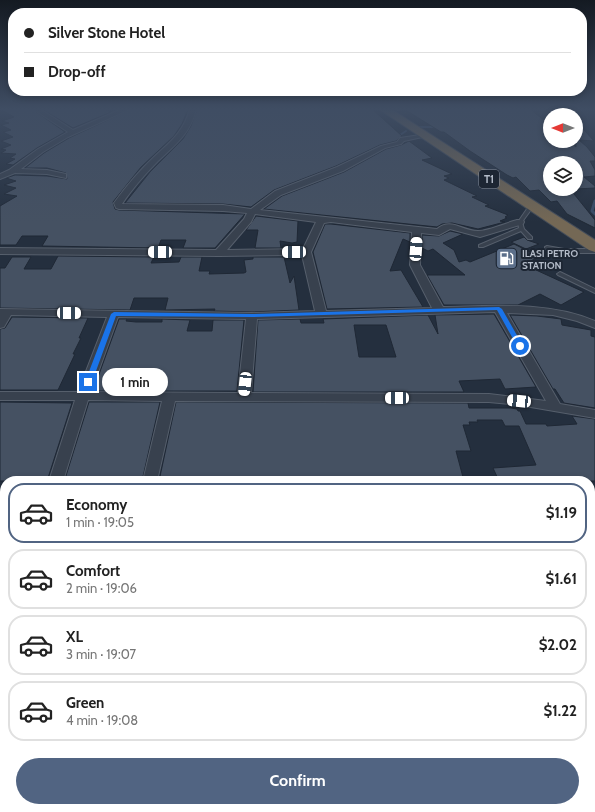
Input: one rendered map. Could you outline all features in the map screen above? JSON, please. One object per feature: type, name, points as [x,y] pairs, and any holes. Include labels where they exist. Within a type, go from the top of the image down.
[{"type":"highway","name":"T1","points":[[443,147],[531,207],[595,247]]},
{"type":"street","points":[[0,177],[14,171],[35,153],[46,147]]},
{"type":"street","points":[[171,147],[155,160],[118,203],[119,206],[223,208],[439,232],[446,227],[451,226],[480,234],[521,225]]},
{"type":"street","points":[[219,253],[248,220],[252,212],[282,191],[340,169],[383,147]]},
{"type":"street","points":[[14,171],[47,172],[64,176]]},
{"type":"street","points":[[321,314],[306,252],[321,221],[325,220]]},
{"type":"street","points":[[415,230],[417,233],[415,265],[440,310]]},
{"type":"street","points":[[0,252],[306,252]]},
{"type":"street","points":[[499,309],[556,408]]},
{"type":"street","points":[[0,325],[4,312],[252,316],[499,309],[553,312],[580,319],[595,325]]},
{"type":"street","points":[[58,476],[83,396],[114,314]]},
{"type":"street","points":[[244,398],[252,316]]},
{"type":"street","points":[[0,396],[489,398],[519,401],[595,414]]},
{"type":"street","points":[[151,476],[169,397]]},
{"type":"lane","points":[[481,246],[521,225],[531,207]]},
{"type":"lane","points":[[521,225],[530,238]]},
{"type":"lane","points":[[547,248],[564,251],[595,251]]},
{"type":"lane","points":[[560,274],[595,291]]},
{"type":"building","points":[[6,147],[39,147],[13,165],[6,164],[15,159],[10,158],[16,154],[1,153],[6,150],[1,149]]},
{"type":"building","points":[[54,147],[162,147],[141,167],[113,202],[115,209],[245,214],[215,248],[183,248],[186,240],[161,240],[158,248],[42,246],[48,236],[22,236],[16,245],[0,245],[0,206],[17,196],[4,194],[16,188],[4,185],[16,181],[6,178],[15,175],[47,176],[67,179],[66,173],[47,168],[25,168]]},
{"type":"building","points":[[175,147],[376,147],[336,166],[274,190],[251,207],[223,204],[125,203],[150,172]]},
{"type":"building","points":[[394,147],[417,147],[432,158],[422,160],[452,174],[444,176],[449,178],[444,180],[477,196],[472,197],[489,205],[485,206],[508,215],[505,217],[507,218],[500,221],[505,222],[478,229],[452,223],[442,224],[437,227],[264,209],[282,196],[344,172],[386,149]]},
{"type":"building","points":[[464,147],[587,147],[595,157],[595,161],[590,161],[595,170],[595,176],[584,177],[595,186],[595,188],[583,189],[583,156],[543,156],[543,194],[539,190],[530,191],[516,177],[513,178]]},
{"type":"building","points":[[545,196],[576,196],[595,220],[595,228],[567,214],[557,201],[551,202]]},
{"type":"building","points":[[256,216],[298,221],[297,242],[292,243],[280,241],[281,248],[255,248],[258,230],[246,230]]},
{"type":"building","points":[[325,224],[410,233],[410,242],[403,239],[390,271],[401,270],[423,307],[327,309],[313,252]]},
{"type":"building","points":[[450,231],[463,234],[443,243],[454,250],[459,262],[466,260],[470,262],[514,244],[540,257],[523,264],[584,292],[561,305],[540,294],[518,305],[444,305],[427,275],[465,275],[433,249],[428,251],[422,248],[422,235],[439,236]]},
{"type":"building","points":[[524,237],[527,240],[539,244],[526,249],[511,242]]},
{"type":"building","points":[[58,256],[154,257],[151,263],[179,262],[181,257],[202,257],[199,271],[210,271],[209,274],[244,273],[246,272],[244,260],[253,259],[253,257],[284,257],[290,283],[294,276],[299,310],[252,312],[214,311],[215,309],[165,310],[168,298],[134,298],[130,310],[0,308],[0,268],[5,268],[12,257],[31,257],[24,269],[51,269]]},
{"type":"building","points":[[494,314],[536,387],[505,389],[500,379],[459,381],[464,392],[253,392],[258,320],[300,319],[301,323],[324,323],[323,319],[428,315],[438,334],[435,315]],"holes":[[[354,325],[386,325],[396,357],[359,357]]]},
{"type":"building","points":[[510,315],[561,319],[562,325],[591,330],[591,336],[595,337],[595,408],[564,403],[555,389],[553,389]]},
{"type":"building","points":[[12,317],[88,318],[79,338],[81,338],[73,354],[75,354],[58,390],[0,390],[0,329],[5,328]]},
{"type":"building","points":[[119,319],[127,319],[126,321],[136,322],[162,322],[162,319],[190,320],[187,331],[212,331],[213,320],[244,320],[237,391],[93,391]]},
{"type":"building","points":[[0,402],[72,403],[49,476],[0,476]]},
{"type":"building","points":[[89,402],[160,402],[143,476],[66,476]]},
{"type":"building","points":[[176,402],[468,403],[469,408],[517,409],[520,411],[526,424],[546,424],[547,426],[577,424],[572,416],[595,419],[595,476],[497,476],[493,468],[536,465],[519,426],[505,426],[502,420],[477,420],[478,422],[469,422],[470,425],[463,425],[471,451],[456,451],[463,476],[160,476]]},
{"type":"waterway","points":[[360,154],[378,147]]},
{"type":"waterway","points":[[595,201],[592,211],[595,214]]},
{"type":"place","name":"ILASI PETRO STATION","points":[[507,259]]},
{"type":"route","points":[[88,382],[114,314],[252,316],[499,309],[520,346]]}]
